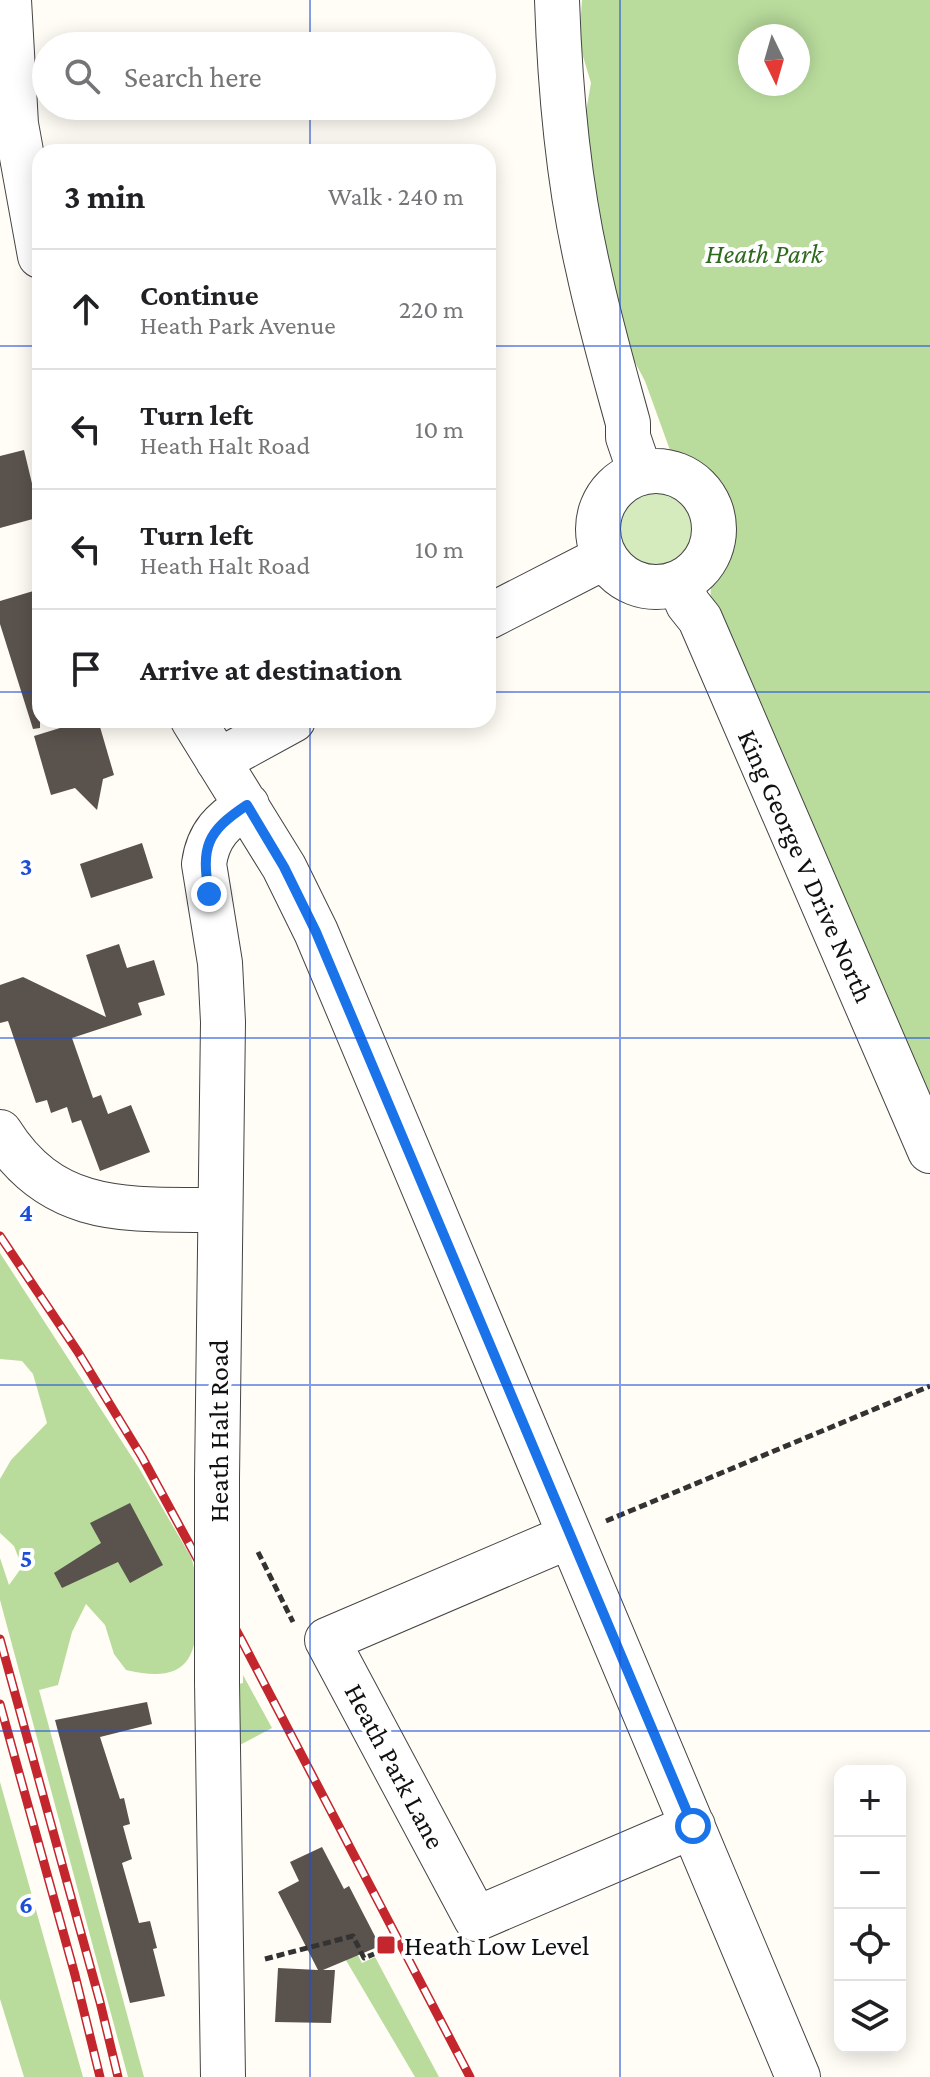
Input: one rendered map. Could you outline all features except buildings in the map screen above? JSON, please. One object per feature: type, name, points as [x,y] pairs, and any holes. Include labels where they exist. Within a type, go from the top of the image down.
[{"type":"street","points":[[9,0],[16,124],[32,212]]},
{"type":"street","points":[[557,0],[566,120],[584,251],[628,423],[628,437],[640,472]]},
{"type":"street","points":[[666,471],[684,477],[698,488],[709,503],[715,529],[708,556],[698,571],[679,583],[647,587],[629,581],[605,557],[598,538],[598,519],[604,501],[629,476],[640,472],[666,471]]},
{"type":"street","points":[[496,613],[605,557]]},
{"type":"street","name":"King George V Drive North","points":[[679,583],[688,604],[700,619],[930,1151]]},
{"type":"street","points":[[198,728],[284,867],[316,932],[798,2077]]},
{"type":"street","points":[[218,761],[278,728]]},
{"type":"street","name":"Heath Halt Road","points":[[223,2077],[217,1682],[222,1007],[220,963],[204,864],[206,848],[215,829],[247,805]]},
{"type":"street","points":[[0,1132],[10,1149],[32,1172],[55,1188],[81,1200],[132,1208],[220,1210]]},
{"type":"street","name":"Heath Park Lane","points":[[570,1536],[327,1640],[476,1919],[693,1826]]},
{"type":"path","points":[[570,1536],[930,1386]]},
{"type":"path","points":[[256,1549],[294,1625]]},
{"type":"path","points":[[265,1959],[353,1936],[364,1958],[374,1954]]},
{"type":"green space","name":"Heath Park","points":[[582,0],[930,0],[930,1118],[710,603],[711,587],[727,565],[725,553],[718,549],[718,532],[722,519],[731,513],[727,490],[704,467],[671,453],[645,381],[608,312],[576,168],[591,83],[579,43]]},
{"type":"green space","points":[[657,483],[675,487],[690,497],[700,512],[704,530],[700,548],[690,563],[675,573],[657,577],[639,573],[624,563],[614,548],[610,530],[614,512],[624,497],[639,487]]},
{"type":"green space","points":[[0,1253],[139,1468],[191,1557],[194,1570],[197,1627],[190,1656],[183,1665],[161,1674],[126,1670],[114,1654],[105,1625],[86,1604],[72,1632],[58,1685],[39,1690],[144,2077],[128,2077],[0,1600],[0,1558],[9,1585],[22,1567],[14,1546],[0,1533],[0,1479],[11,1460],[47,1423],[33,1374],[22,1361],[0,1359]]},
{"type":"green space","points":[[243,1675],[272,1728],[238,1746],[239,1684],[243,1683]]},
{"type":"green space","points":[[0,1782],[83,2077],[24,2077],[0,1999]]},
{"type":"green space","points":[[351,1942],[362,1963],[375,1957],[439,2077],[415,2077],[337,1945]]},
{"type":"railway","points":[[0,1236],[78,1352],[142,1457],[470,2077]]},
{"type":"railway","points":[[0,1639],[118,2077]]},
{"type":"railway","points":[[0,1704],[100,2077]]},
{"type":"place","name":"Heath Low Level","points":[[386,1945]]},
{"type":"route","points":[[209,894],[204,864],[206,848],[215,829],[247,805],[284,867],[316,932],[693,1826]]}]
